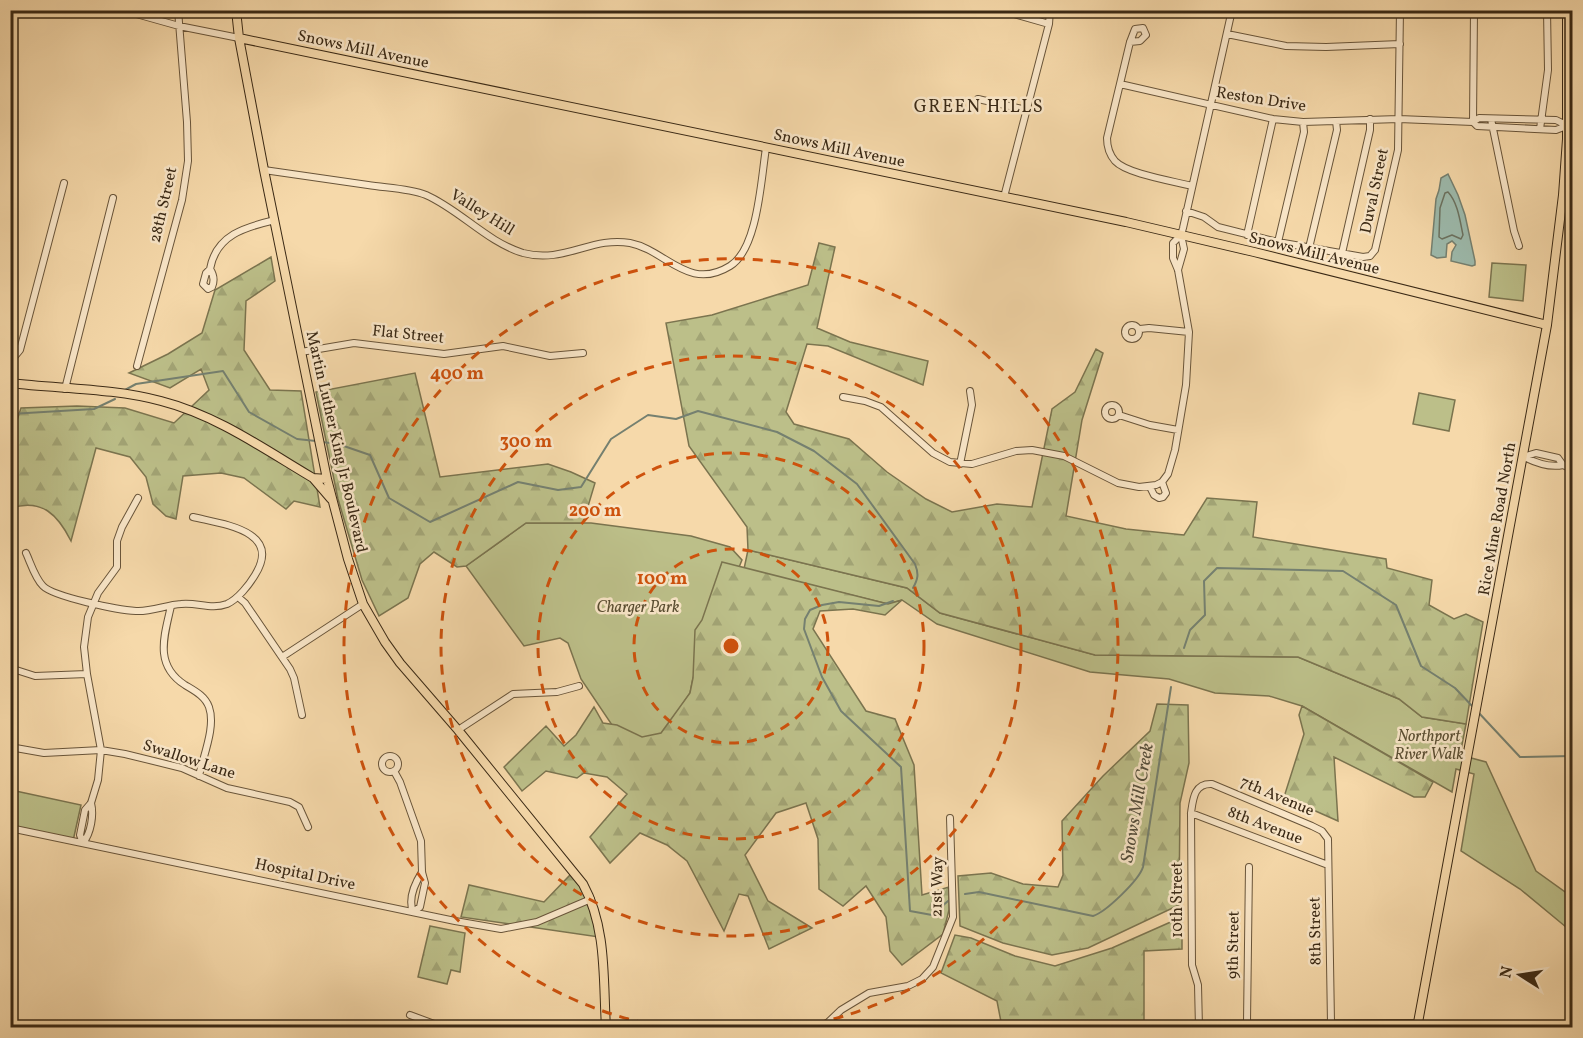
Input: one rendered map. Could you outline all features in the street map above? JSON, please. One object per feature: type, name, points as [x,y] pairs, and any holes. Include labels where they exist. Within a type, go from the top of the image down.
[{"type":"main road","name":"Martin Luther King Jr Boulevard","points":[[236,10],[239,38],[264,170],[327,479],[348,559],[363,604],[385,642],[570,867],[591,899],[602,942],[606,1028]]},
{"type":"main road","name":"Rice Mine Road North","points":[[1417,1025],[1547,326],[1571,126],[1567,10]]},
{"type":"main road","name":"Snows Mill Avenue","points":[[239,38],[1181,235],[1547,326]]},
{"type":"main road","points":[[10,383],[140,397],[163,401],[198,413],[218,422],[313,478],[333,502]]},
{"type":"main road","points":[[313,478],[327,479]]},
{"type":"street","name":"Snows Mill Avenue","points":[[122,10],[179,26],[239,38]]},
{"type":"street","name":"28th Street","points":[[137,366],[182,200],[188,160],[178,10]]},
{"type":"street","points":[[1000,10],[1049,24]]},
{"type":"street","points":[[1004,197],[1049,24],[1050,10]]},
{"type":"street","points":[[1178,270],[1184,244],[1181,235],[1232,10]]},
{"type":"street","name":"Duval Street","points":[[1186,211],[1204,217],[1218,227],[1247,235],[1309,248],[1363,257],[1370,256],[1376,250],[1398,150],[1400,10]]},
{"type":"street","points":[[1473,122],[1474,10]]},
{"type":"street","points":[[1540,129],[1548,70],[1547,10]]},
{"type":"street","points":[[1227,34],[1286,46],[1400,44]]},
{"type":"street","points":[[1130,42],[1107,138],[1110,154],[1127,169],[1192,186]]},
{"type":"street","name":"Reston Drive","points":[[1120,84],[1211,106],[1274,119],[1303,122],[1399,118],[1473,122],[1478,126],[1491,127],[1556,130],[1571,126]]},
{"type":"street","points":[[978,99],[1027,110]]},
{"type":"street","name":"Reston Drive","points":[[1473,122],[1479,118],[1556,120],[1571,126]]},
{"type":"street","points":[[1247,235],[1274,119]]},
{"type":"street","points":[[1342,253],[1370,130],[1370,119]]},
{"type":"street","points":[[1491,119],[1519,246]]},
{"type":"street","points":[[1309,248],[1336,130],[1336,121]]},
{"type":"street","points":[[1278,242],[1304,132],[1303,122]]},
{"type":"street","name":"Valley Hill","points":[[264,170],[423,194],[509,247],[524,253],[555,256],[600,244],[621,242],[640,246],[689,273],[709,274],[732,265],[746,249],[753,227],[766,148]]},
{"type":"street","points":[[10,362],[20,350],[64,183]]},
{"type":"street","points":[[65,389],[113,198]]},
{"type":"street","points":[[210,269],[222,242],[234,232],[275,220]]},
{"type":"street","points":[[843,397],[881,407],[940,458],[960,464],[972,464],[1016,451],[1032,450],[1064,456],[1118,483],[1150,487],[1162,482],[1168,474],[1186,385],[1189,332],[1178,270],[1173,258],[1173,243],[1181,235]]},
{"type":"street","points":[[1140,329],[1189,332]]},
{"type":"street","name":"Flat Street","points":[[301,352],[354,343],[444,354],[503,345],[550,356],[584,353]]},
{"type":"street","points":[[960,464],[972,405],[970,391]]},
{"type":"street","points":[[1119,415],[1150,425],[1178,430]]},
{"type":"street","points":[[1523,457],[1534,462],[1556,467],[1563,465],[1572,469]]},
{"type":"street","points":[[1150,487],[1154,495],[1159,498],[1163,497],[1166,493],[1162,482]]},
{"type":"street","points":[[83,843],[87,837],[93,811],[91,803],[98,780],[101,750],[84,646],[88,617],[98,593],[117,567],[120,534],[138,498]]},
{"type":"street","points":[[26,553],[44,587],[59,595],[137,611],[190,604],[217,607],[229,603],[238,597],[252,580],[261,564],[262,554],[259,545],[248,531],[193,517]]},
{"type":"street","points":[[238,597],[245,603],[294,678],[302,715]]},
{"type":"street","points":[[282,657],[363,604]]},
{"type":"street","points":[[171,606],[164,645],[164,661],[177,680],[204,698],[210,713],[210,729],[199,776]]},
{"type":"street","points":[[10,668],[34,676],[87,674]]},
{"type":"street","points":[[458,730],[513,694],[557,692],[579,686]]},
{"type":"street","name":"Swallow Lane","points":[[10,747],[44,753],[101,750],[163,763],[227,788],[290,802],[299,807],[308,827]]},
{"type":"street","points":[[394,771],[421,841],[422,872],[416,881],[410,905],[413,912]]},
{"type":"street","name":"10th Street","points":[[1199,1026],[1198,985],[1192,965],[1191,813],[1194,795],[1198,788],[1204,784],[1212,784]]},
{"type":"street","name":"7th Avenue","points":[[1212,784],[1312,826],[1322,831],[1328,839]]},
{"type":"street","name":"8th Avenue","points":[[1191,813],[1328,865]]},
{"type":"street","name":"21st Way","points":[[822,1028],[841,1010],[869,993],[908,986],[922,979],[933,967],[953,917],[950,818]]},
{"type":"street","name":"Hospital Drive","points":[[10,828],[501,929],[537,922],[591,899]]},
{"type":"street","name":"8th Street","points":[[1328,839],[1330,1023]]},
{"type":"street","name":"9th Street","points":[[1247,1022],[1249,867]]},
{"type":"street","points":[[410,1015],[445,1028]]},
{"type":"street","points":[[1199,1026],[1247,1022],[1417,1025]]},
{"type":"green space","points":[[819,243],[835,247],[817,328],[850,342],[928,361],[923,385],[828,346],[807,344],[786,412],[794,424],[849,439],[887,472],[926,499],[952,512],[997,504],[1032,507],[1052,409],[1075,392],[1096,349],[1103,353],[1082,420],[1066,516],[1126,529],[1184,535],[1207,498],[1257,502],[1253,537],[1386,559],[1387,568],[1432,580],[1429,605],[1454,619],[1466,614],[1483,622],[1466,724],[1422,717],[1399,699],[1298,657],[1095,655],[940,613],[907,588],[748,550],[747,527],[689,446],[666,323],[712,315],[808,285]]},
{"type":"green space","points":[[271,257],[275,281],[246,301],[244,350],[270,390],[301,391],[320,507],[294,501],[286,509],[244,478],[221,473],[183,476],[176,519],[166,516],[153,504],[146,477],[130,457],[96,448],[71,541],[60,523],[48,511],[32,505],[11,508],[11,439],[21,408],[77,406],[125,408],[174,423],[209,390],[201,369],[170,388],[129,373],[168,354],[202,333],[215,290]]},
{"type":"green space","points":[[1492,263],[1526,265],[1523,301],[1489,297]]},
{"type":"green space","points":[[415,373],[440,477],[548,464],[595,483],[583,523],[526,523],[466,566],[457,567],[434,552],[420,564],[408,598],[379,616],[362,580],[338,499],[316,392]]},
{"type":"green space","points":[[1419,393],[1455,400],[1449,431],[1413,424]]},
{"type":"green space","name":"Charger Park","points":[[526,523],[591,523],[691,536],[730,547],[742,560],[693,678],[690,693],[653,748],[614,728],[581,679],[568,643],[560,638],[524,646],[466,566]]},
{"type":"green space","name":"Northport River Walk","points":[[748,550],[907,588],[940,613],[1095,655],[1298,657],[1399,699],[1422,717],[1466,724],[1460,755],[1486,762],[1536,871],[1572,897],[1572,932],[1520,889],[1461,851],[1474,774],[1456,769],[1452,792],[1302,706],[1269,696],[1215,693],[1169,679],[1090,672],[937,624],[902,600],[888,604],[744,569]]},
{"type":"green space","points":[[722,562],[888,604],[902,600],[885,615],[853,609],[820,611],[813,629],[866,711],[895,719],[914,765],[922,895],[949,887],[949,910],[943,934],[902,965],[890,951],[886,917],[866,886],[843,906],[819,889],[818,839],[806,803],[776,813],[745,855],[768,901],[812,928],[769,949],[748,896],[739,894],[724,931],[687,861],[667,845],[640,833],[610,863],[590,837],[627,794],[607,777],[584,773],[577,778],[546,771],[522,791],[504,767],[546,726],[564,746],[576,735],[594,707],[603,723],[617,725],[642,737],[661,733],[690,693],[693,678],[695,630],[702,620]]},
{"type":"green space","points":[[1157,704],[1188,705],[1189,763],[1180,803],[1179,905],[1088,948],[1052,955],[1003,943],[960,926],[958,876],[991,873],[1023,884],[1058,887],[1063,875],[1062,821],[1103,776],[1150,731]]},
{"type":"green space","points":[[1302,706],[1433,782],[1425,797],[1414,797],[1334,757],[1338,821],[1284,797],[1304,734],[1299,715]]},
{"type":"green space","points":[[11,790],[81,805],[73,841],[11,828]]},
{"type":"green space","points":[[571,874],[598,910],[603,932],[599,937],[461,917],[469,885],[544,902]]},
{"type":"green space","points":[[1182,917],[1182,949],[1144,951],[1144,1027],[1002,1027],[997,1001],[941,973],[955,935],[971,938],[1015,956],[1055,966],[1112,948]]},
{"type":"green space","points":[[430,926],[465,933],[460,972],[451,970],[447,984],[418,977]]},
{"type":"water","points":[[1448,174],[1465,215],[1475,261],[1475,265],[1472,266],[1451,261],[1456,245],[1452,241],[1447,244],[1446,257],[1437,258],[1431,255],[1436,199],[1441,178]]},
{"type":"waterway","name":"Snows Mill Creek","points":[[125,390],[136,384],[223,371],[249,412],[297,439],[316,441]]},
{"type":"waterway","name":"Snows Mill Creek","points":[[10,414],[94,409],[115,399]]},
{"type":"waterway","name":"Snows Mill Creek","points":[[322,442],[338,444],[370,455],[389,498],[430,522],[518,482],[558,490],[581,487],[611,439],[648,415],[676,419],[698,411],[777,432],[814,451],[857,484],[915,564],[917,576],[913,588]]},
{"type":"waterway","name":"Snows Mill Creek","points":[[1184,648],[1190,630],[1205,615],[1204,581],[1217,568],[1343,571],[1396,605],[1421,666],[1455,688],[1474,708]]},
{"type":"waterway","name":"Snows Mill Creek","points":[[893,601],[879,606],[839,602],[822,605],[810,610],[805,619],[804,629],[822,677],[841,711],[901,767],[910,911],[932,915],[948,901]]},
{"type":"waterway","name":"Snows Mill Creek","points":[[965,894],[979,892],[1093,916],[1121,895],[1143,867],[1171,687]]},
{"type":"waterway","name":"Snows Mill Creek","points":[[1478,712],[1520,757],[1572,756]]},
{"type":"district","name":"GREEN HILLS","points":[[979,107]]}]
